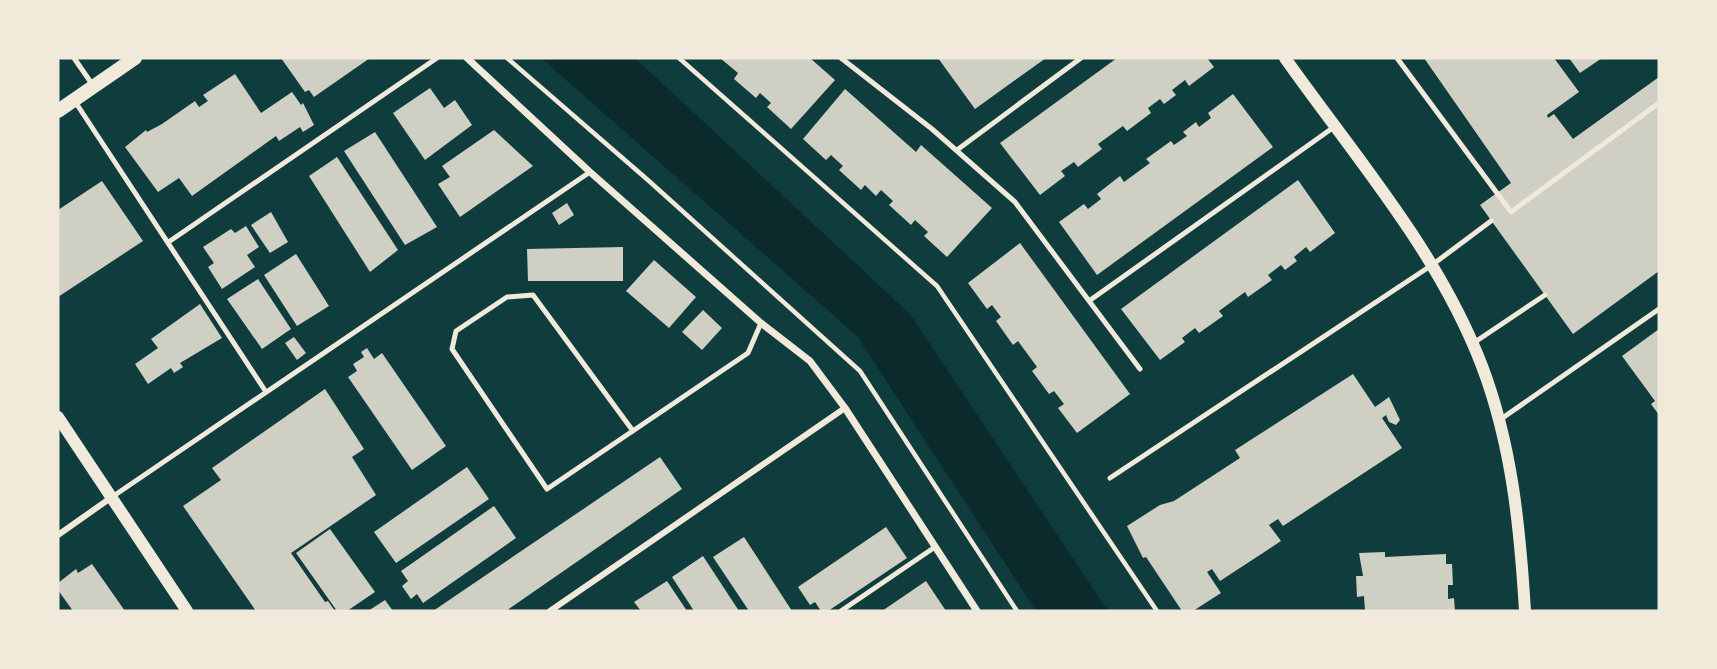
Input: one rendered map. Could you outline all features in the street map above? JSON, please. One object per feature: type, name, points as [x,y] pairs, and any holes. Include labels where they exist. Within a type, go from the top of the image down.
[{"type":"main road","points":[[58,111],[135,58]]},
{"type":"street","points":[[467,58],[590,172],[761,323],[810,361],[845,408],[977,611]]},
{"type":"street","points":[[1285,58],[1412,231],[1472,344],[1499,420],[1521,533],[1525,611]]},
{"type":"street","points":[[550,611],[845,408]]},
{"type":"street","points":[[58,416],[187,611]]},
{"type":"street","points":[[58,535],[112,497]]},
{"type":"lane","points":[[74,58],[93,86]]},
{"type":"lane","points":[[170,241],[437,58]]},
{"type":"lane","points":[[841,58],[957,150],[1015,202],[1140,369]]},
{"type":"lane","points":[[957,150],[1081,58]]},
{"type":"lane","points":[[1397,58],[1511,212],[1659,103]]},
{"type":"lane","points":[[74,100],[170,241],[267,392]]},
{"type":"lane","points":[[1089,301],[1334,127]]},
{"type":"lane","points":[[112,497],[590,172]]},
{"type":"lane","points":[[1110,478],[1432,265],[1492,221]]},
{"type":"lane","points":[[633,431],[533,295],[508,297],[456,331],[452,349],[547,489],[748,354],[761,323]]},
{"type":"lane","points":[[1472,344],[1545,295]]},
{"type":"lane","points":[[1499,420],[1659,309]]},
{"type":"lane","points":[[841,611],[935,547]]},
{"type":"path","points":[[679,58],[937,286],[1157,611]]},
{"type":"water","points":[[541,58],[635,58],[910,314],[1108,611],[1036,611],[857,336]]},
{"type":"building","points":[[281,58],[370,58],[314,97],[309,90],[305,92]]},
{"type":"building","points":[[720,58],[810,58],[835,80],[791,129],[767,107],[771,103],[760,93],[756,98],[734,79],[738,73]]},
{"type":"building","points":[[938,58],[1046,58],[975,109]]},
{"type":"building","points":[[1117,58],[1207,58],[1214,67],[1189,86],[1185,80],[1172,90],[1176,95],[1164,104],[1160,99],[1148,108],[1151,113],[1127,131],[1123,126],[1098,144],[1102,149],[1078,167],[1074,162],[1061,171],[1065,176],[1040,195],[1000,143]]},
{"type":"building","points":[[1424,58],[1554,58],[1579,92],[1547,115],[1548,118],[1554,114],[1573,139],[1659,77],[1659,271],[1573,334],[1480,205],[1511,183]]},
{"type":"building","points":[[1569,58],[1602,58],[1580,73]]},
{"type":"building","points":[[235,74],[261,113],[292,92],[301,105],[303,103],[314,125],[303,132],[300,127],[279,141],[276,136],[192,196],[179,178],[158,192],[125,147],[146,130],[147,132],[162,124],[195,101],[199,107],[208,101],[203,95]]},
{"type":"building","points":[[430,88],[444,108],[455,100],[472,125],[425,160],[393,113]]},
{"type":"building","points":[[845,89],[916,152],[921,145],[992,208],[947,257],[924,236],[928,232],[915,220],[911,225],[889,205],[893,201],[881,190],[876,196],[865,185],[861,190],[839,170],[843,166],[831,155],[826,160],[803,139]]},
{"type":"building","points":[[1233,94],[1273,147],[1097,275],[1059,222],[1084,204],[1088,209],[1101,199],[1097,194],[1120,176],[1124,182],[1150,163],[1146,159],[1171,141],[1174,145],[1187,136],[1183,132],[1196,122],[1199,127],[1211,118],[1208,113]]},
{"type":"building","points":[[494,130],[533,166],[460,217],[438,184],[450,177],[442,166]]},
{"type":"building","points":[[375,132],[437,227],[405,245],[344,151]]},
{"type":"building","points":[[337,157],[398,250],[370,272],[309,176]]},
{"type":"building","points":[[1298,180],[1335,233],[1310,252],[1306,247],[1294,257],[1297,261],[1285,270],[1281,265],[1268,275],[1272,280],[1248,297],[1245,292],[1219,311],[1223,316],[1199,333],[1195,328],[1182,338],[1185,342],[1160,360],[1121,309]]},
{"type":"building","points":[[102,181],[143,241],[58,297],[58,210]]},
{"type":"building","points":[[567,203],[574,215],[559,225],[552,213]]},
{"type":"building","points":[[271,212],[288,242],[270,253],[251,225]]},
{"type":"building","points":[[246,226],[259,247],[247,255],[255,267],[222,289],[208,267],[214,263],[203,247],[231,229],[235,233]]},
{"type":"building","points":[[1020,243],[1130,394],[1077,433],[1058,408],[1064,404],[1054,391],[1049,394],[1032,371],[1037,367],[1018,341],[1013,345],[996,321],[1001,317],[992,305],[987,309],[968,283]]},
{"type":"building","points":[[623,247],[623,281],[528,281],[527,249]]},
{"type":"building","points":[[296,254],[329,306],[297,326],[264,275]]},
{"type":"building","points":[[654,260],[696,297],[669,328],[626,291]]},
{"type":"building","points":[[258,279],[291,329],[262,349],[227,299]]},
{"type":"building","points":[[200,304],[222,338],[180,363],[183,367],[174,373],[171,368],[148,384],[135,364],[158,348],[151,339]]},
{"type":"building","points":[[703,310],[722,328],[702,350],[682,332]]},
{"type":"building","points":[[1659,329],[1659,415],[1651,404],[1655,401],[1622,356]]},
{"type":"building","points":[[294,337],[306,353],[297,360],[285,343]]},
{"type":"building","points":[[367,348],[374,359],[382,353],[446,446],[412,470],[348,377],[357,371],[353,364],[364,357],[361,352]]},
{"type":"building","points":[[1353,374],[1375,407],[1389,397],[1400,420],[1396,425],[1389,422],[1386,415],[1382,418],[1402,448],[1283,526],[1278,519],[1269,525],[1281,541],[1220,581],[1212,569],[1207,572],[1221,593],[1193,611],[1182,611],[1146,557],[1143,558],[1127,526],[1160,505],[1174,501],[1240,458],[1235,450]]},
{"type":"building","points":[[325,389],[364,449],[352,457],[376,495],[291,553],[325,602],[328,601],[335,611],[256,611],[183,506],[221,480],[212,468]]},
{"type":"building","points":[[660,457],[682,489],[506,611],[433,611]]},
{"type":"building","points":[[467,467],[489,499],[396,563],[374,532]]},
{"type":"building","points":[[494,506],[516,538],[423,603],[417,594],[411,599],[402,586],[408,581],[401,571]]},
{"type":"building","points":[[886,527],[907,558],[828,611],[821,611],[815,602],[810,605],[798,587]]},
{"type":"building","points":[[330,529],[375,592],[347,611],[337,611],[296,553]]},
{"type":"building","points":[[744,537],[792,611],[749,611],[713,557]]},
{"type":"building","points":[[1385,552],[1385,557],[1446,554],[1446,564],[1452,564],[1453,585],[1448,585],[1448,599],[1454,598],[1455,611],[1365,611],[1364,596],[1357,597],[1356,576],[1363,576],[1359,553]]},
{"type":"building","points":[[703,556],[739,611],[694,611],[672,577]]},
{"type":"building","points":[[92,564],[125,611],[73,611],[58,590],[58,583],[76,569],[78,573]]},
{"type":"building","points":[[667,581],[687,611],[641,611],[634,602]]},
{"type":"building","points":[[926,581],[946,611],[882,611]]},
{"type":"building","points":[[385,600],[393,611],[368,611]]}]
